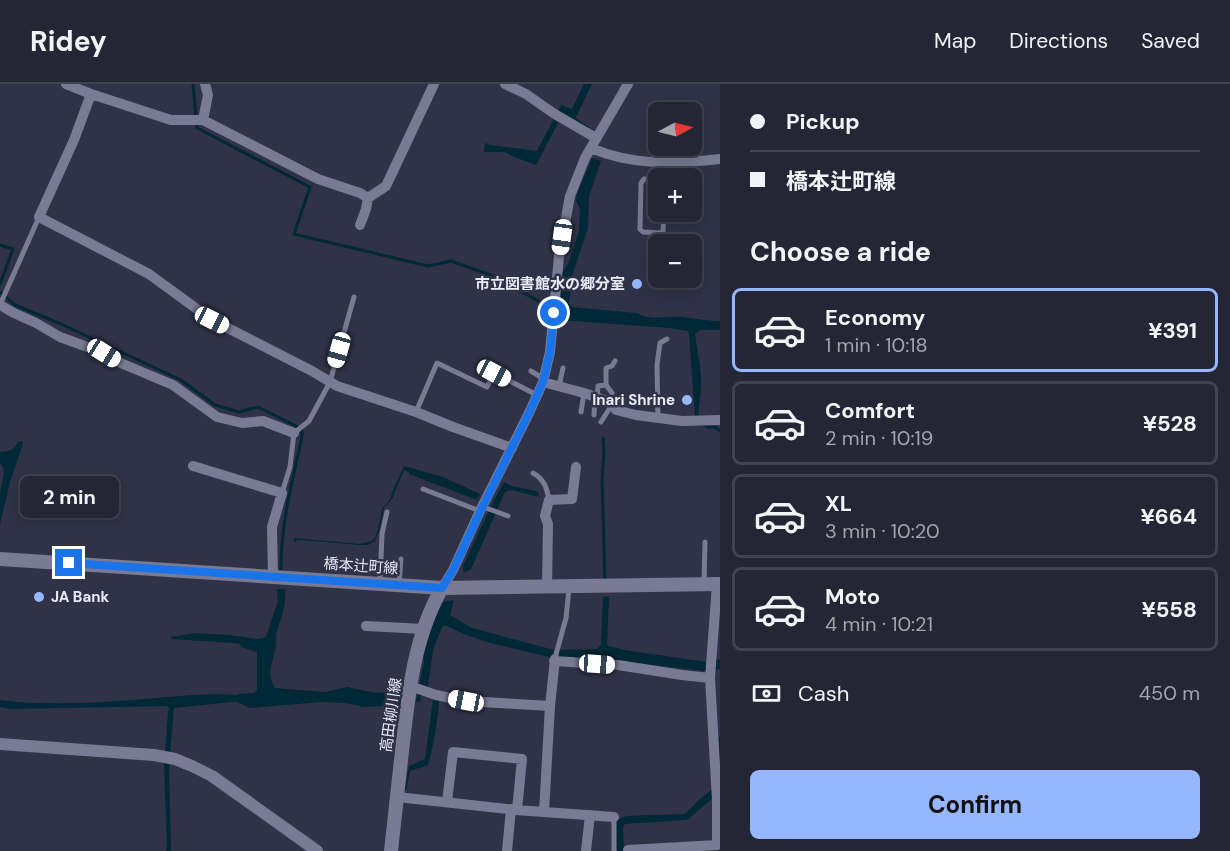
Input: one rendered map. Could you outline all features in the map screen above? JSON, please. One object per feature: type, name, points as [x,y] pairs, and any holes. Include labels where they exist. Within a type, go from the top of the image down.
[{"type":"main road","name":"橋本辻町線","points":[[0,558],[442,588],[714,584]]},
{"type":"main road","name":"高田柳川線","points":[[391,851],[418,645],[434,602],[442,588]]},
{"type":"street","points":[[66,84],[171,120],[203,120],[318,179],[360,193],[368,198]]},
{"type":"street","points":[[203,120],[208,95],[205,84]]},
{"type":"street","points":[[360,225],[368,198],[386,186],[434,84]]},
{"type":"street","points":[[505,84],[526,94],[553,113],[594,143],[604,154],[665,163],[720,159]]},
{"type":"street","points":[[442,588],[483,509],[543,381],[550,352],[559,256],[575,181],[585,158],[628,84]]},
{"type":"street","points":[[91,94],[74,140],[39,217],[149,274],[212,320],[312,371],[337,387],[416,412],[512,448]]},
{"type":"street","points":[[0,305],[60,337],[104,353],[123,364],[173,385],[217,417],[242,423],[264,421],[294,433]]},
{"type":"street","points":[[543,381],[592,396],[636,416],[682,421],[720,420]]},
{"type":"street","points":[[194,466],[282,493],[272,527],[273,576]]},
{"type":"street","points":[[547,587],[548,524],[545,516],[549,500],[572,500],[576,467]]},
{"type":"street","points":[[628,851],[717,848],[711,675],[714,584]]},
{"type":"street","points":[[366,626],[424,629]]},
{"type":"street","points":[[544,812],[555,656],[682,675],[711,675]]},
{"type":"street","points":[[414,688],[466,701],[550,706]]},
{"type":"street","points":[[0,744],[175,759],[212,776],[316,851]]},
{"type":"street","points":[[447,802],[453,752],[522,759],[507,851]]},
{"type":"street","points":[[397,797],[614,817]]},
{"type":"street","points":[[586,851],[590,815]]},
{"type":"lane","points":[[664,168],[665,163]]},
{"type":"lane","points":[[648,179],[644,179],[641,183],[640,229],[643,232],[661,233],[663,222]]},
{"type":"lane","points":[[0,305],[39,217]]},
{"type":"lane","points":[[282,493],[290,467],[294,433],[309,421],[330,382],[354,297]]},
{"type":"lane","points":[[658,418],[657,365],[660,343],[667,339]]},
{"type":"lane","points":[[601,422],[613,405],[606,385],[606,368],[612,366],[615,361]]},
{"type":"lane","points":[[416,412],[437,363],[487,387],[494,373],[537,395]]},
{"type":"lane","points":[[559,387],[563,368]]},
{"type":"lane","points":[[531,371],[543,381]]},
{"type":"lane","points":[[582,412],[598,386],[606,385]]},
{"type":"lane","points":[[592,396],[594,415]]},
{"type":"lane","points":[[533,473],[544,483],[549,500]]},
{"type":"lane","points":[[423,489],[508,516]]},
{"type":"lane","points":[[380,584],[382,534],[387,512]]},
{"type":"lane","points":[[705,542],[714,584]]},
{"type":"lane","points":[[399,586],[401,559]]},
{"type":"lane","points":[[555,656],[566,618],[569,586]]},
{"type":"lane","points":[[614,817],[614,851]]},
{"type":"water","points":[[584,84],[592,84],[576,118],[590,128],[585,129],[559,121],[536,165],[504,152],[484,152],[485,143],[537,151],[561,105],[572,109]]},
{"type":"water","points":[[592,158],[601,161],[589,196],[588,228],[573,273],[569,303],[572,307],[636,313],[653,318],[680,317],[720,321],[720,330],[700,330],[695,334],[701,382],[698,416],[695,416],[688,331],[559,320],[562,273],[568,264],[579,231],[580,209],[576,200],[577,194]]},
{"type":"water","points":[[22,441],[0,524],[0,493],[4,473],[0,464],[0,452],[11,450]]},
{"type":"water","points":[[404,466],[443,477],[480,494],[477,500],[404,470],[392,499],[384,508],[375,541],[368,545],[298,540],[294,542],[294,538],[360,544],[372,541],[378,529],[382,509],[390,499]]},
{"type":"water","points":[[504,482],[536,491],[539,493],[538,497],[512,490],[505,492],[471,569],[463,571],[463,566]]},
{"type":"water","points":[[277,589],[285,589],[285,600],[276,633],[276,646],[271,667],[271,678],[275,688],[325,692],[347,687],[376,693],[402,691],[401,705],[364,707],[321,702],[250,708],[232,702],[174,708],[169,765],[171,851],[166,851],[164,766],[169,708],[167,706],[11,709],[0,707],[0,700],[78,703],[254,693],[257,690],[256,652],[240,644],[170,637],[196,633],[258,639],[266,637],[278,601]]},
{"type":"water","points":[[603,597],[609,597],[607,644],[609,646],[707,662],[720,659],[720,669],[706,671],[626,662],[549,657],[490,643],[445,625],[442,627],[433,650],[428,686],[439,702],[432,749],[428,765],[410,771],[406,791],[409,766],[425,759],[433,699],[421,695],[420,702],[416,701],[424,662],[422,651],[443,602],[454,600],[450,615],[472,628],[554,650],[597,649],[601,645]]},
{"type":"water","points":[[717,737],[720,737],[720,783]]},
{"type":"water","points":[[720,783],[720,792],[687,820],[625,824],[623,828],[624,851],[617,851],[616,823],[618,820],[626,816],[685,814]]},
{"type":"waterway","points":[[193,84],[197,128],[310,187],[294,234],[428,266],[451,261],[493,276],[544,304]]},
{"type":"waterway","points":[[0,245],[13,249],[0,284]]},
{"type":"waterway","points":[[0,292],[15,305],[181,380],[215,405],[239,412],[258,407],[302,429],[285,522],[281,574]]},
{"type":"waterway","points":[[703,424],[720,431]]},
{"type":"waterway","points":[[603,438],[605,582]]},
{"type":"place","name":"市立図書館水の郷分室","points":[[637,284]]},
{"type":"place","name":"Inari Shrine","points":[[687,400]]},
{"type":"place","name":"JA Bank","points":[[39,597]]},
{"type":"route","points":[[69,563],[442,588],[453,570],[543,382],[549,362],[554,313]]}]
